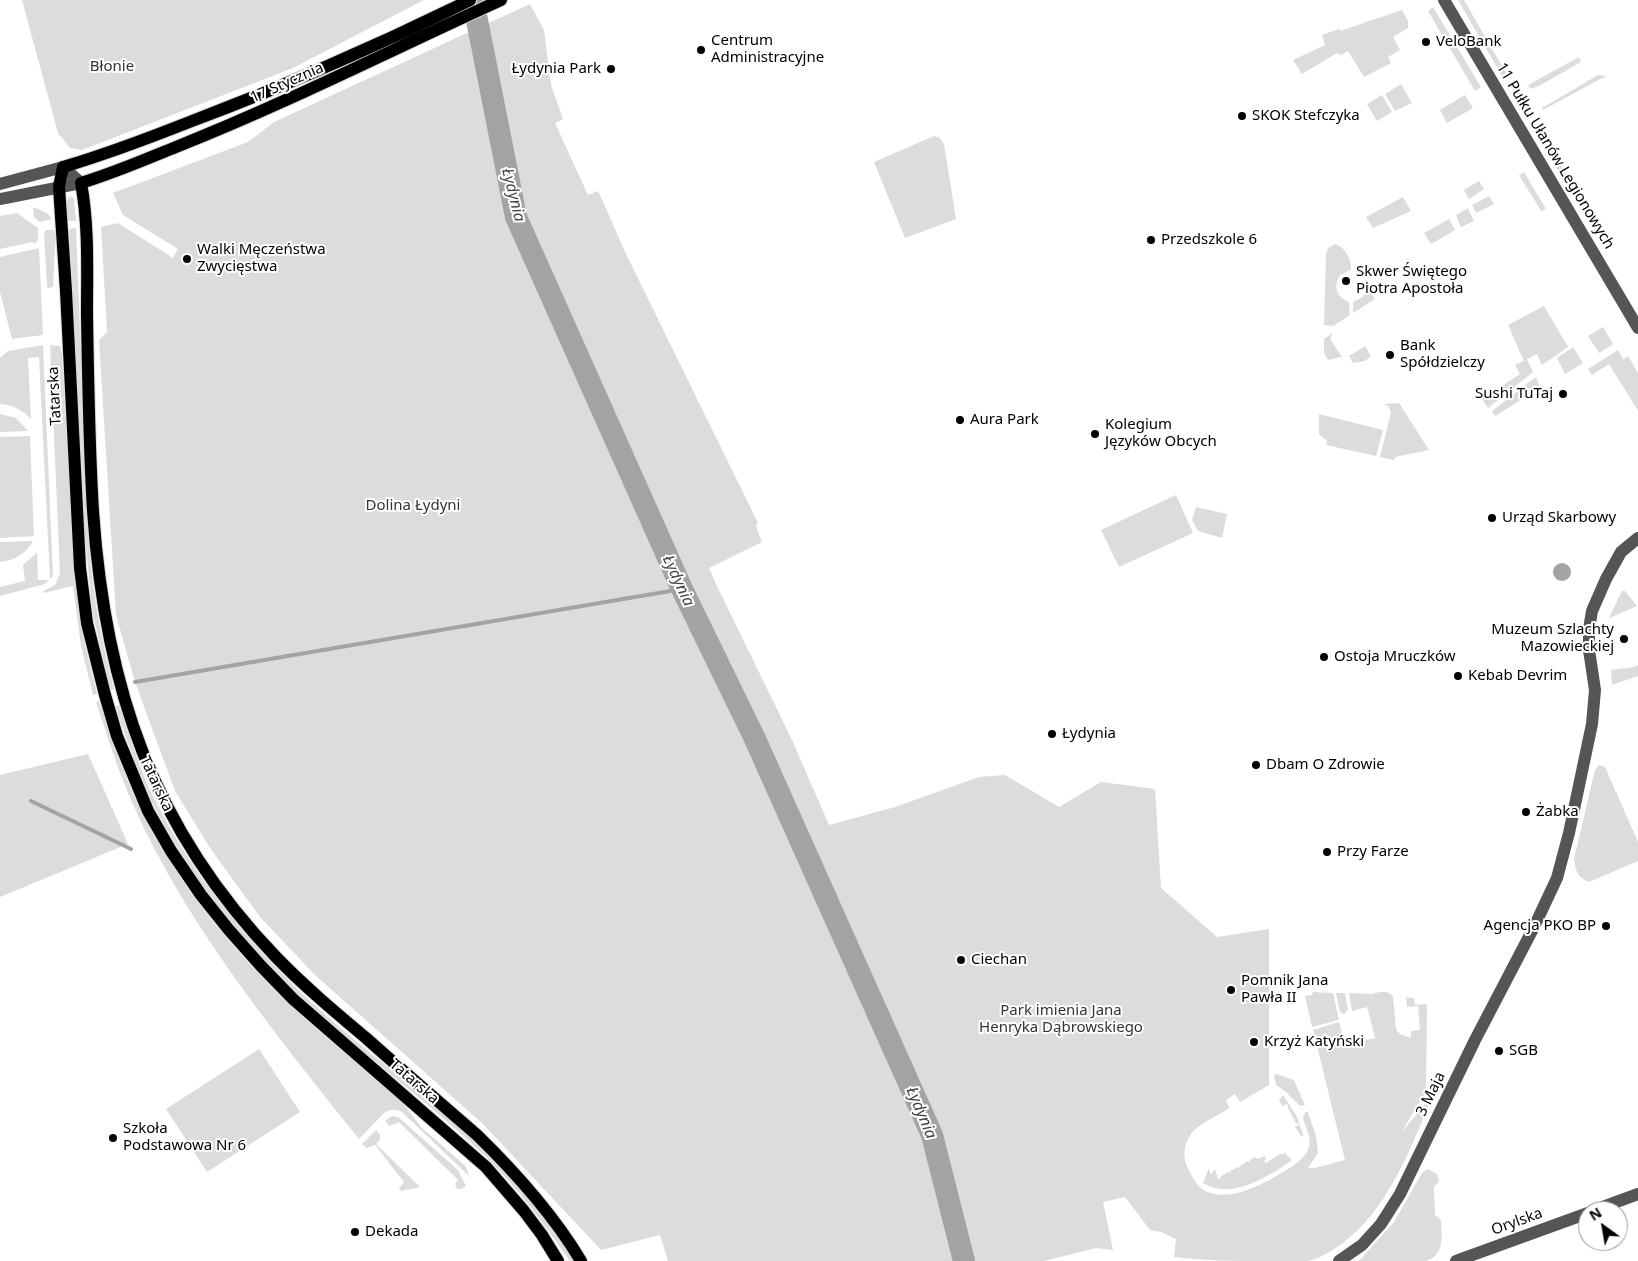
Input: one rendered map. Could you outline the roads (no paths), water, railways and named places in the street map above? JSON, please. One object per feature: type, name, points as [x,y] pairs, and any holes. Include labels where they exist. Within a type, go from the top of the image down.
[{"type":"main road","name":"17 Stycznia","points":[[63,167],[101,156],[273,90],[470,0]]},
{"type":"main road","name":"17 Stycznia","points":[[81,183],[109,175],[236,124],[501,0]]},
{"type":"main road","name":"Tatarska","points":[[63,167],[59,187],[79,550],[87,623],[117,736],[148,811],[171,851],[202,895],[228,930],[248,952],[293,998],[486,1167],[524,1211],[558,1261]]},
{"type":"main road","name":"Tatarska","points":[[81,183],[86,234],[93,509],[103,610],[111,652],[134,730],[164,803],[186,842],[216,885],[262,941],[305,986],[478,1135],[498,1155],[537,1199],[581,1261]]},
{"type":"street","name":"11 Pułku Ułanów Legionowych","points":[[1444,0],[1638,328]]},
{"type":"street","points":[[63,167],[81,183]]},
{"type":"street","name":"17 Stycznia","points":[[0,184],[63,167]]},
{"type":"street","name":"17 Stycznia","points":[[0,199],[81,183]]},
{"type":"street","name":"3 Maja","points":[[1342,1260],[1362,1245],[1382,1224],[1400,1194],[1557,878],[1586,753],[1595,690],[1589,629],[1592,611],[1621,552],[1638,538]]},
{"type":"street","points":[[1619,1201],[1638,1194]]},
{"type":"street","name":"Orylska","points":[[1456,1261],[1578,1217]]},
{"type":"waterway","name":"Łydynia","points":[[473,0],[516,217],[682,589],[755,739],[932,1135],[964,1261]]},
{"type":"waterway","points":[[135,682],[682,589]]},
{"type":"waterway","points":[[31,801],[131,849]]},
{"type":"place","name":"VeloBank","points":[[1426,42]]},
{"type":"place","name":"Centrum Administracyjne","points":[[701,50]]},
{"type":"place","name":"Łydynia Park","points":[[611,69]]},
{"type":"place","name":"SKOK Stefczyka","points":[[1242,116]]},
{"type":"place","name":"Przedszkole 6","points":[[1151,240]]},
{"type":"place","name":"Walki Męczeństwa Zwycięstwa","points":[[187,259]]},
{"type":"place","name":"Skwer Świętego Piotra Apostoła","points":[[1346,281]]},
{"type":"place","name":"Bank Spółdzielczy","points":[[1390,355]]},
{"type":"place","name":"Sushi TuTaj","points":[[1563,394]]},
{"type":"place","name":"Aura Park","points":[[960,420]]},
{"type":"place","name":"Kolegium Języków Obcych","points":[[1095,434]]},
{"type":"place","name":"Urząd Skarbowy","points":[[1492,518]]},
{"type":"place","name":"Muzeum Szlachty Mazowieckiej","points":[[1624,639]]},
{"type":"place","name":"Ostoja Mruczków","points":[[1324,657]]},
{"type":"place","name":"Kebab Devrim","points":[[1458,676]]},
{"type":"place","name":"Łydynia","points":[[1052,734]]},
{"type":"place","name":"Dbam O Zdrowie","points":[[1256,765]]},
{"type":"place","name":"Żabka","points":[[1526,812]]},
{"type":"place","name":"Przy Farze","points":[[1327,852]]},
{"type":"place","name":"Agencja PKO BP","points":[[1606,926]]},
{"type":"place","name":"Ciechan","points":[[961,960]]},
{"type":"place","name":"Pomnik Jana Pawła II","points":[[1231,990]]},
{"type":"place","name":"Krzyż Katyński","points":[[1254,1042]]},
{"type":"place","name":"SGB","points":[[1499,1051]]},
{"type":"place","name":"Szkoła Podstawowa Nr 6","points":[[113,1138]]},
{"type":"place","name":"Dekada","points":[[355,1232]]},
{"type":"park label","name":"Błonie","points":[[112,67]]},
{"type":"park label","name":"Dolina Łydyni","points":[[413,506]]},
{"type":"park label","name":"Park imienia Jana Henryka Dąbrowskiego","points":[[1061,1020]]}]
